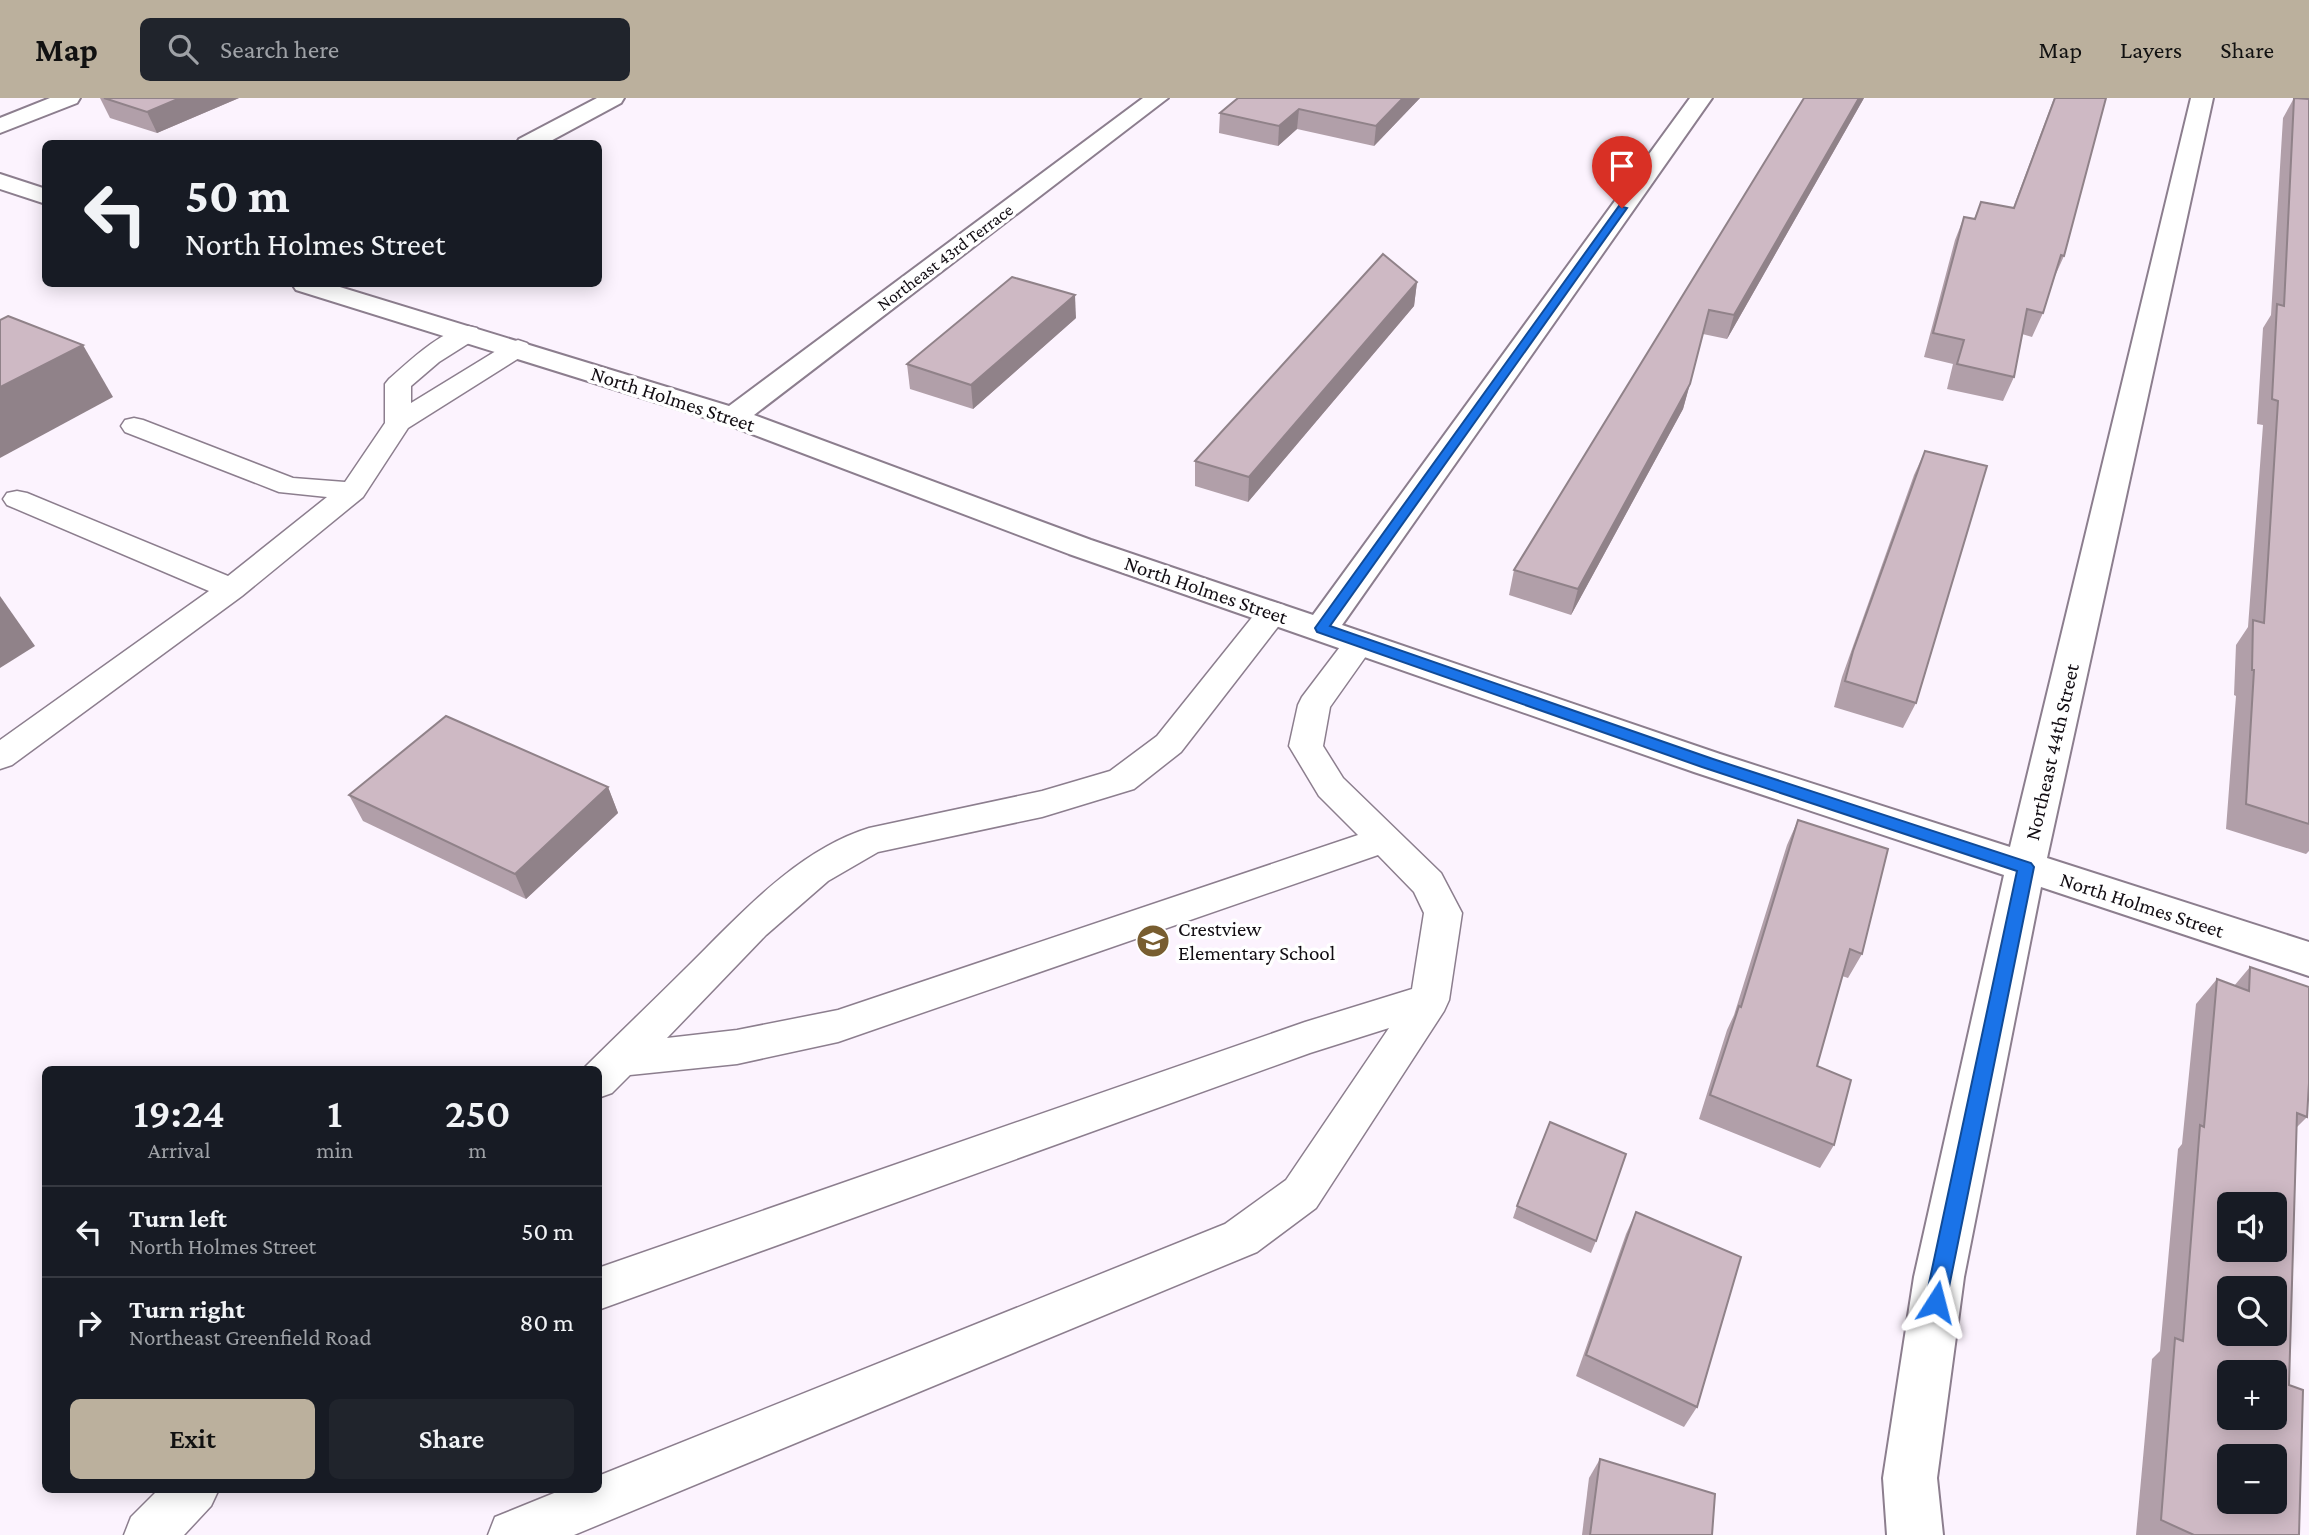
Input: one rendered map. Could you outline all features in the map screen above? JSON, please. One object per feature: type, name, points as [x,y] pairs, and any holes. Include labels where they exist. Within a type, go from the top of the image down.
[{"type":"street","points":[[0,126],[69,98]]},
{"type":"street","points":[[534,140],[613,98]]},
{"type":"street","name":"Northeast 43rd Terrace","points":[[733,417],[1157,98]]},
{"type":"street","points":[[1322,628],[1701,98]]},
{"type":"street","name":"Northeast 44th Street","points":[[1914,1535],[1910,1478],[1939,1277],[2025,867],[2202,98]]},
{"type":"street","points":[[0,181],[42,196]]},
{"type":"street","name":"North Holmes Street","points":[[314,287],[518,348],[653,394],[733,417],[1080,547],[1322,628],[1707,763],[2309,959]]},
{"type":"lane","points":[[398,423],[398,384],[430,357],[468,333]]},
{"type":"lane","points":[[0,757],[231,589],[353,491],[398,423],[450,393],[518,348]]},
{"type":"lane","points":[[134,426],[289,486],[353,491]]},
{"type":"lane","points":[[18,499],[231,589]]},
{"type":"lane","points":[[610,1070],[754,925],[815,871],[869,841],[1042,804],[1122,780],[1169,744],[1273,612]]},
{"type":"lane","points":[[513,1535],[1241,1238],[1301,1194],[1430,1000],[1443,913],[1428,883],[1331,787],[1306,746],[1314,705],[1360,642]]},
{"type":"lane","points":[[610,1070],[838,1026],[1385,839]]},
{"type":"lane","points":[[602,1288],[1305,1038],[1430,1000]]},
{"type":"lane","points":[[149,1535],[190,1493]]},
{"type":"building","points":[[104,98],[180,98],[147,112]]},
{"type":"building","points":[[1238,98],[1403,98],[1376,126],[1299,109],[1279,126],[1220,113]]},
{"type":"building","points":[[1804,98],[1859,98],[1734,315],[1709,310],[1690,384],[1578,589],[1514,570]]},
{"type":"building","points":[[2055,98],[2106,98],[2064,256],[2061,255],[2043,313],[2027,309],[2014,377],[1957,364],[1964,340],[1933,333],[1964,217],[1975,219],[1981,202],[2014,208]]},
{"type":"building","points":[[2294,98],[2309,99],[2309,824],[2246,804],[2254,670],[2253,620],[2264,623],[2278,401],[2272,399],[2277,304],[2284,306]]},
{"type":"building","points":[[1383,254],[1417,282],[1249,477],[1195,461]]},
{"type":"building","points":[[1012,277],[1075,295],[971,385],[907,364]]},
{"type":"building","points":[[8,316],[83,345],[0,387],[0,320]]},
{"type":"building","points":[[1925,451],[1987,466],[1916,703],[1845,681],[1853,651]]},
{"type":"building","points":[[446,716],[608,787],[515,874],[349,795]]},
{"type":"building","points":[[1798,820],[1888,849],[1862,954],[1850,949],[1817,1066],[1851,1080],[1834,1145],[1710,1095],[1739,1006],[1741,1007]]},
{"type":"building","points":[[2250,967],[2309,987],[2307,1117],[2297,1113],[2289,1385],[2303,1390],[2299,1535],[2194,1535],[2161,1520],[2175,1338],[2183,1341],[2200,1125],[2204,1127],[2217,979],[2249,991]]},
{"type":"building","points":[[1550,1122],[1626,1154],[1596,1241],[1517,1206]]},
{"type":"building","points":[[1636,1212],[1741,1257],[1697,1407],[1586,1355]]},
{"type":"building","points":[[1600,1459],[1715,1494],[1712,1535],[1590,1535]]},
{"type":"place","name":"Crestview Elementary School","points":[[1153,941]]},
{"type":"route","points":[[1622,208],[1322,628],[1707,763],[2025,867],[1936,1302]]}]
